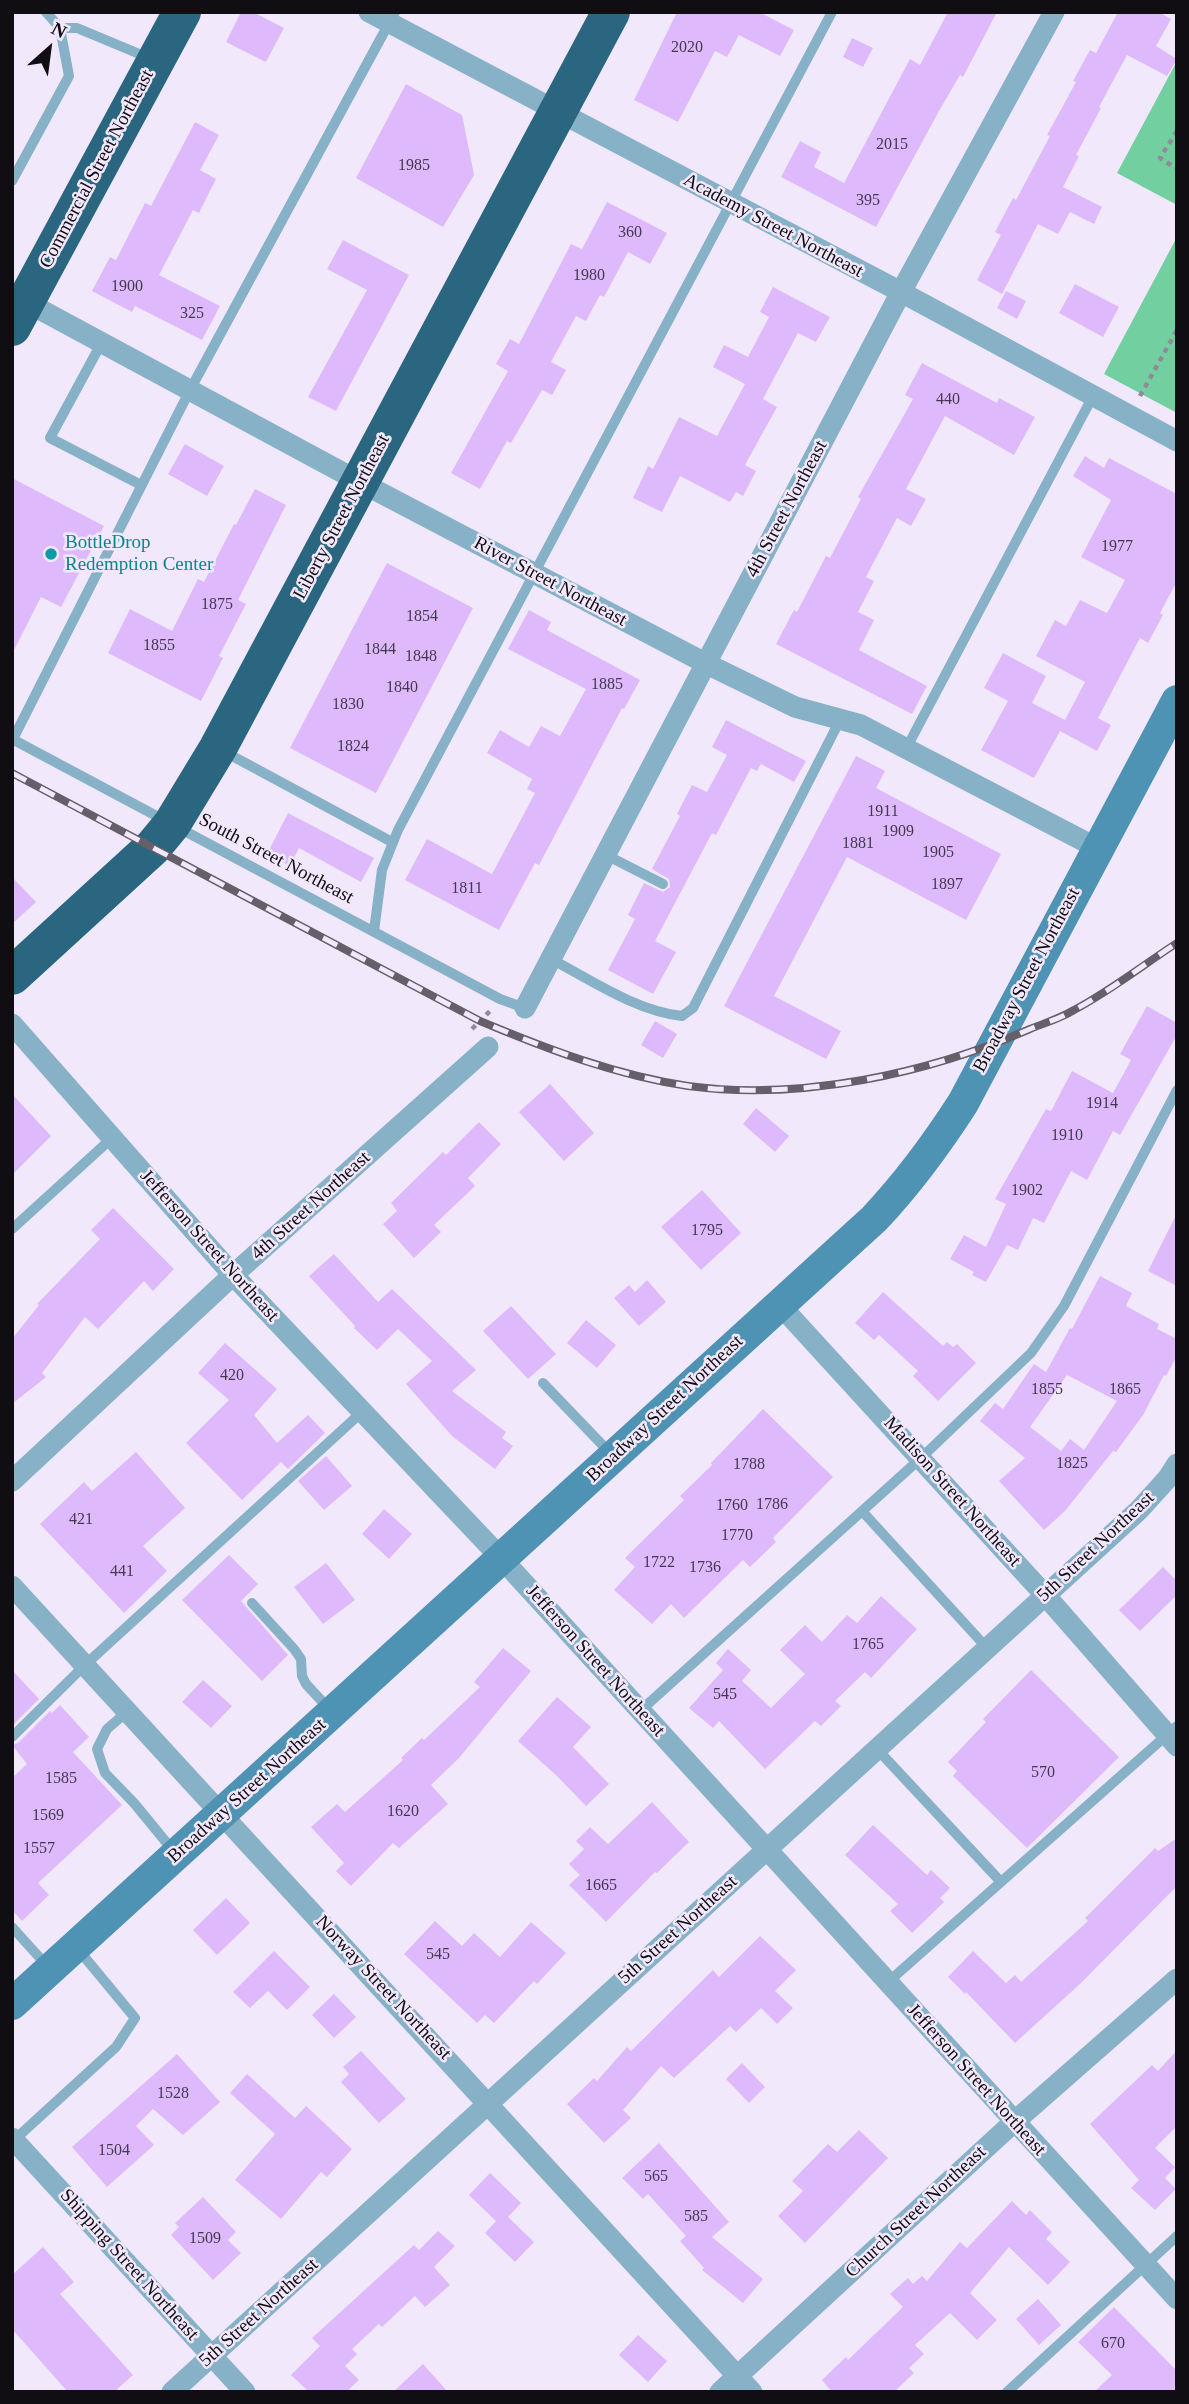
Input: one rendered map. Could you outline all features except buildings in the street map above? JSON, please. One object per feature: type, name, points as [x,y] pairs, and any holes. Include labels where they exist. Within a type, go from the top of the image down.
[{"type":"highway","name":"Commercial Street Northeast","points":[[17,307],[181,12]]},
{"type":"highway","name":"Liberty Street Northeast","points":[[12,976],[153,847],[172,824],[218,748],[611,12]]},
{"type":"main road","name":"Broadway Street Northeast","points":[[12,2004],[874,1219],[902,1189],[932,1151],[963,1103],[1177,701]]},
{"type":"street","name":"Academy Street Northeast","points":[[369,12],[392,18],[558,113],[901,292],[1177,441]]},
{"type":"street","name":"4th Street Northeast","points":[[525,1008],[901,292],[1054,12]]},
{"type":"street","name":"River Street Northeast","points":[[17,307],[102,342],[360,482],[706,664],[795,707],[861,725],[1097,848]]},
{"type":"street","name":"Jefferson Street Northeast","points":[[12,1024],[233,1275],[502,1559],[1177,2299]]},
{"type":"street","name":"4th Street Northeast","points":[[12,1481],[233,1275],[488,1048]]},
{"type":"street","name":"Madison Street Northeast","points":[[779,1304],[1173,1736]]},
{"type":"street","name":"5th Street Northeast","points":[[172,2392],[1139,1510],[1177,1464]]},
{"type":"street","name":"Norway Street Northeast","points":[[12,1586],[745,2384]]},
{"type":"street","name":"Church Street Northeast","points":[[720,2392],[745,2384],[1014,2122],[1177,1979]]},
{"type":"street","name":"Shipping Street Northeast","points":[[13,2140],[245,2392]]},
{"type":"lane","points":[[12,181],[69,76],[60,28],[46,12]]},
{"type":"lane","points":[[374,931],[382,870],[392,842],[832,12]]},
{"type":"lane","points":[[13,739],[190,390],[392,18]]},
{"type":"lane","points":[[60,28],[77,28],[155,61]]},
{"type":"lane","points":[[102,342],[50,438],[141,485]]},
{"type":"lane","points":[[906,749],[1093,396]]},
{"type":"lane","points":[[551,959],[631,1000],[666,1014],[682,1016],[693,1008],[840,720]]},
{"type":"lane","name":"South Street Northeast","points":[[13,739],[499,999],[525,1008]]},
{"type":"lane","points":[[218,748],[392,842]]},
{"type":"lane","points":[[606,855],[663,884]]},
{"type":"lane","points":[[640,1711],[921,1458],[1031,1353],[1064,1306],[1177,1090]]},
{"type":"lane","points":[[12,1229],[112,1138]]},
{"type":"lane","points":[[542,1383],[613,1457]]},
{"type":"lane","points":[[12,1737],[85,1665],[363,1411]]},
{"type":"lane","points":[[862,1511],[987,1648]]},
{"type":"lane","points":[[252,1603],[301,1658],[302,1676],[306,1684],[333,1713]]},
{"type":"lane","points":[[128,1712],[107,1729],[97,1749],[105,1773],[177,1855]]},
{"type":"lane","points":[[887,1983],[1173,1736]]},
{"type":"lane","points":[[877,1749],[1002,1882]]},
{"type":"lane","points":[[12,1927],[51,1970]]},
{"type":"lane","points":[[13,2140],[116,2047],[135,2018],[76,1947]]},
{"type":"lane","points":[[1007,2392],[1177,2236]]},
{"type":"path","points":[[1177,131],[1160,158],[1177,169]]},
{"type":"path","points":[[1130,415],[1177,330]]},
{"type":"green space","points":[[1177,61],[1177,205],[1117,173]]},
{"type":"green space","points":[[1177,237],[1177,413],[1104,374]]},
{"type":"railway","points":[[12,773],[480,1021],[582,1060],[634,1075],[688,1086],[731,1090],[819,1086],[863,1080],[949,1059],[1069,1013],[1177,943]]},
{"type":"place","name":"BottleDrop Redemption Center","points":[[51,554]]}]
